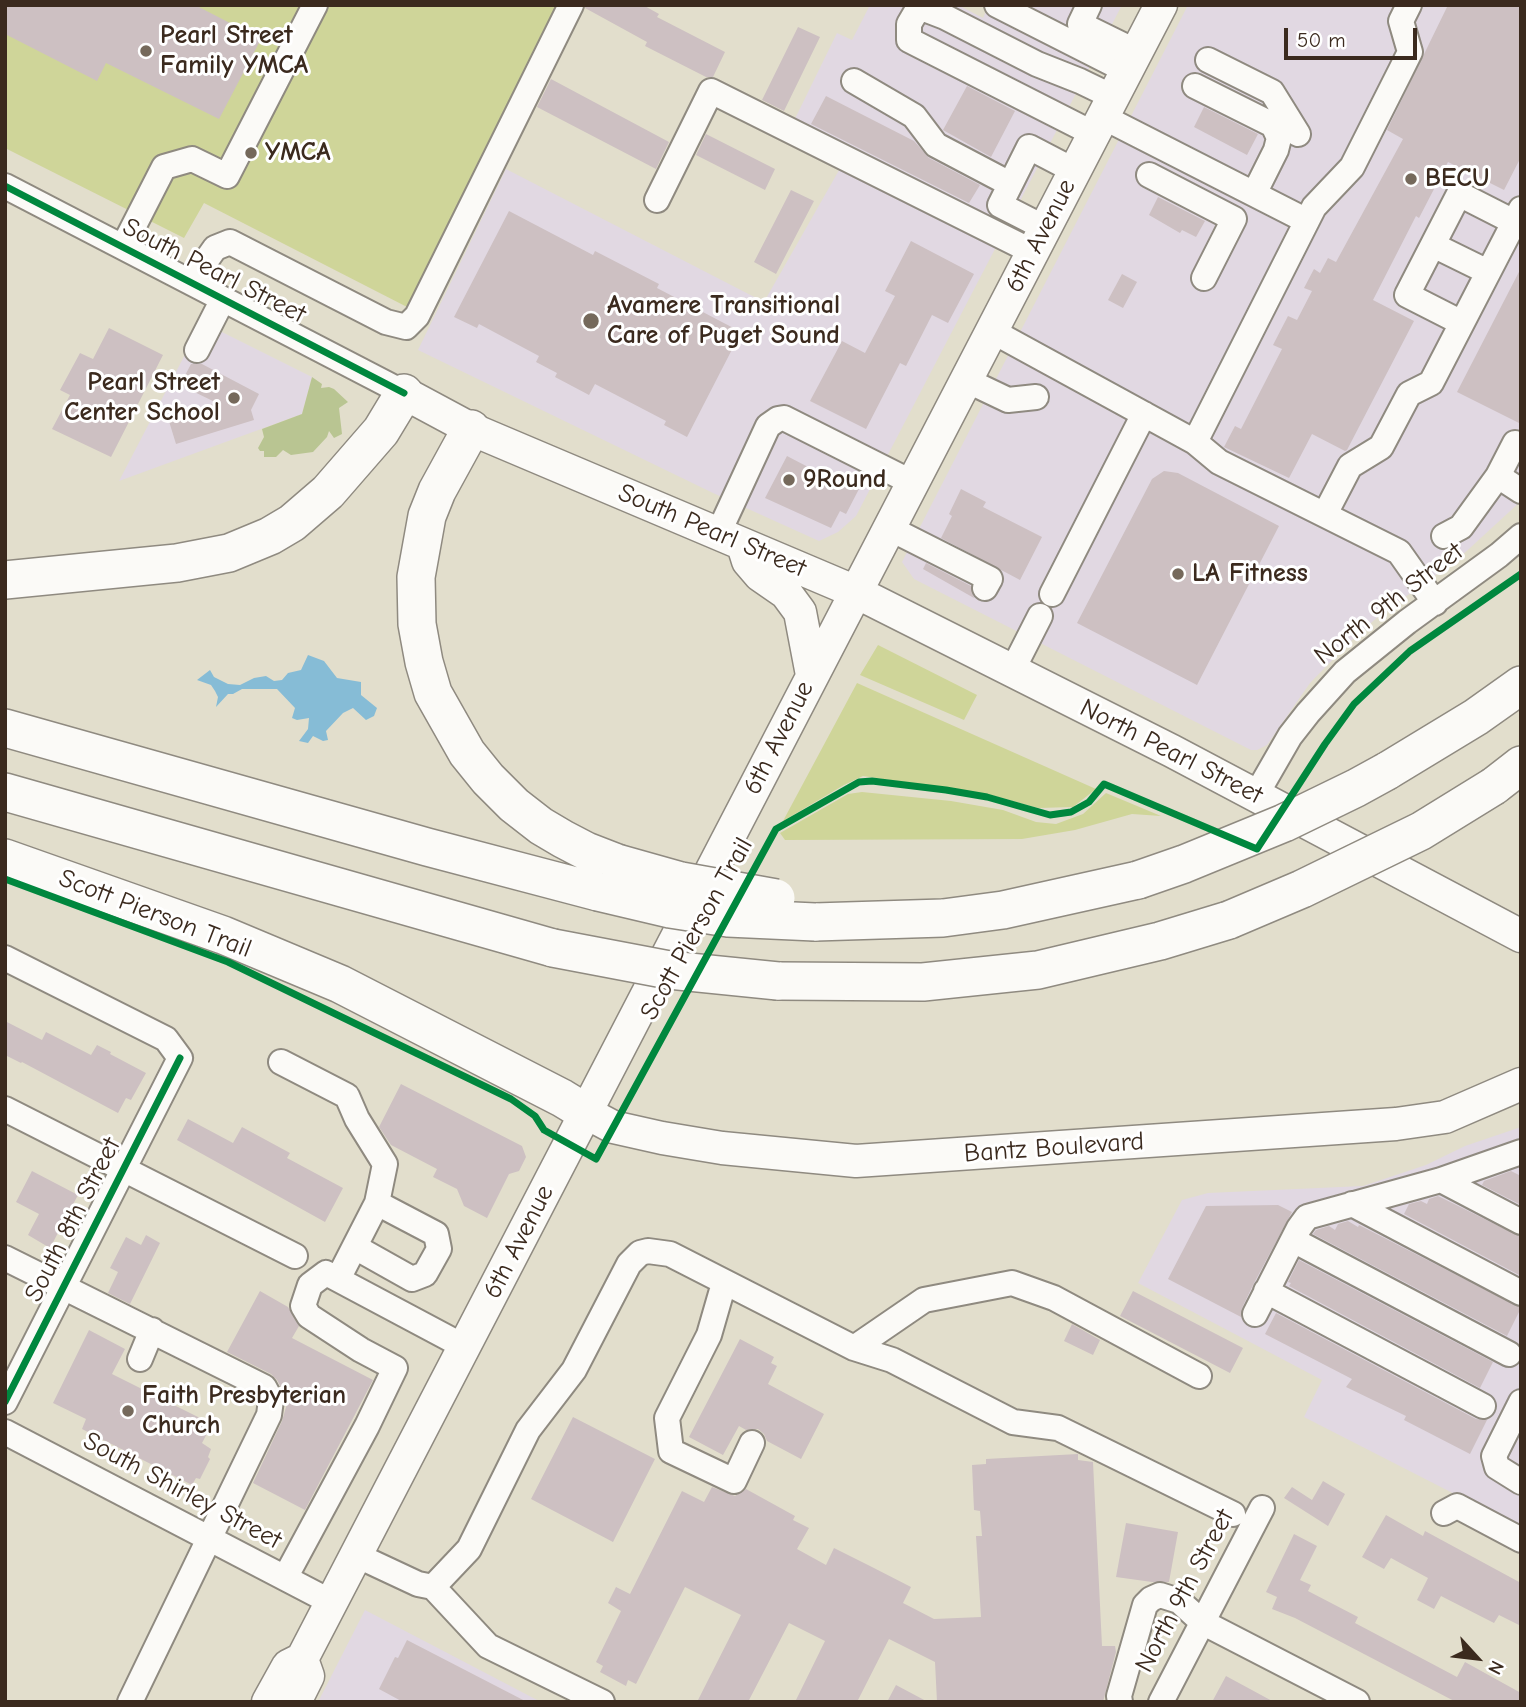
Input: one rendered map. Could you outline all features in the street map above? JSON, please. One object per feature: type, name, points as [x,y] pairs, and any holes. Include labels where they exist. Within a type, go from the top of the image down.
[{"type":"highway","points":[[5,580],[177,562],[229,552],[270,536],[292,523],[328,492],[381,431],[404,393]]},
{"type":"highway","points":[[471,429],[437,491],[427,516],[416,577],[417,624],[433,692],[467,753],[514,805],[541,826],[586,851],[608,878],[670,909],[728,918],[815,922],[943,918],[1060,899],[1138,880],[1284,823],[1387,771],[1476,718],[1521,685]]},
{"type":"highway","points":[[5,728],[426,847],[608,878],[681,881],[776,898],[943,918]]},
{"type":"highway","points":[[5,792],[554,948],[669,970],[778,981],[923,982],[1038,970],[1160,941],[1229,920],[1302,889],[1421,831],[1507,776]]},
{"type":"highway","points":[[5,858],[222,935],[340,984],[585,1112]]},
{"type":"main road","name":"6th Avenue","points":[[268,1702],[288,1666],[302,1659],[1161,5]]},
{"type":"main road","name":"South Pearl Street","points":[[404,393],[471,429],[856,592]]},
{"type":"main road","points":[[731,539],[760,575],[786,593],[800,612],[812,675]]},
{"type":"main road","name":"North Pearl Street","points":[[856,592],[1256,795],[1521,936]]},
{"type":"main road","name":"Bantz Boulevard","points":[[585,1112],[612,1127],[662,1138],[722,1148],[856,1161],[1396,1124],[1445,1118],[1521,1084]]},
{"type":"main road","name":"6th Avenue","points":[[302,1659],[308,1676],[303,1699]]},
{"type":"street","points":[[123,247],[164,167],[192,159],[227,176],[315,5]]},
{"type":"street","points":[[191,282],[215,248],[230,242],[386,322],[406,327],[417,316],[571,5]]},
{"type":"street","points":[[997,5],[1254,194],[1307,221]]},
{"type":"street","points":[[1089,5],[1080,24],[1115,94]]},
{"type":"street","points":[[1195,442],[1314,207],[1352,167],[1410,52],[1401,21],[1409,5]]},
{"type":"street","points":[[919,6],[1037,64],[1115,94],[1018,95],[909,40],[909,24],[919,6]]},
{"type":"street","points":[[1254,194],[1276,150],[1279,138],[1273,125],[1201,74],[1264,107],[1298,134]]},
{"type":"street","points":[[854,81],[914,116],[936,145],[1010,184]]},
{"type":"street","points":[[657,200],[711,91],[1039,240]]},
{"type":"street","points":[[1039,240],[1000,205],[1029,147],[1075,172]]},
{"type":"street","points":[[1149,175],[1234,219],[1204,278]]},
{"type":"street","name":"South Pearl Street","points":[[5,186],[404,393]]},
{"type":"street","points":[[1325,514],[1350,466],[1381,447],[1409,394],[1431,383],[1518,215],[1460,194],[1407,295],[1462,323]]},
{"type":"street","points":[[1433,245],[1488,272]]},
{"type":"street","points":[[197,350],[223,299]]},
{"type":"street","points":[[992,331],[1195,442],[1219,462],[1399,552],[1435,603]]},
{"type":"street","points":[[966,380],[1009,400],[1036,397]]},
{"type":"street","points":[[1012,671],[1144,414]]},
{"type":"street","points":[[731,539],[768,426],[778,419],[784,418],[912,483]]},
{"type":"street","points":[[1444,536],[1461,527],[1498,476],[1515,443]]},
{"type":"street","points":[[1498,476],[1521,491]]},
{"type":"street","points":[[890,528],[990,579],[985,587]]},
{"type":"street","name":"North 9th Street","points":[[1256,795],[1290,736],[1325,693],[1363,656],[1521,536]]},
{"type":"street","name":"South 8th Street","points":[[5,958],[166,1039],[180,1058],[5,1402]]},
{"type":"street","points":[[281,1062],[347,1096],[357,1119],[385,1164],[377,1203],[355,1247],[332,1276],[310,1285],[303,1306],[309,1317],[395,1368],[367,1426],[285,1578]]},
{"type":"street","points":[[5,1109],[295,1256]]},
{"type":"street","points":[[1255,1314],[1309,1215],[1441,1180],[1521,1152]]},
{"type":"street","points":[[1441,1180],[1521,1222]]},
{"type":"street","points":[[355,1247],[412,1279],[425,1274],[439,1249],[436,1234],[377,1203]]},
{"type":"street","points":[[1352,1204],[1521,1293]]},
{"type":"street","points":[[1293,1240],[1509,1354]]},
{"type":"street","points":[[433,1587],[469,1549],[528,1430],[574,1370],[629,1264],[640,1253],[664,1252],[854,1348],[892,1360],[1013,1422],[1058,1428],[1233,1514]]},
{"type":"street","points":[[5,1258],[264,1387],[271,1400],[269,1415],[130,1702]]},
{"type":"street","points":[[361,1291],[378,1261]]},
{"type":"street","points":[[332,1276],[465,1346]]},
{"type":"street","points":[[724,1283],[709,1335],[667,1418],[671,1451],[734,1481],[752,1443]]},
{"type":"street","points":[[854,1348],[925,1300],[1012,1283],[1054,1298],[1199,1376]]},
{"type":"street","points":[[1266,1292],[1483,1406]]},
{"type":"street","points":[[140,1359],[152,1330]]},
{"type":"street","points":[[1521,1402],[1498,1447],[1494,1461],[1500,1470],[1521,1482]]},
{"type":"street","name":"South Shirley Street","points":[[5,1432],[331,1602]]},
{"type":"street","points":[[1444,1514],[1457,1506],[1521,1540]]},
{"type":"street","name":"North 9th Street","points":[[1161,1702],[1262,1508]]},
{"type":"street","points":[[356,1555],[418,1584],[433,1587],[488,1646],[602,1702]]},
{"type":"street","points":[[1120,1702],[1119,1696],[1145,1605],[1160,1595],[1179,1601],[1202,1622],[1357,1702]]},
{"type":"shaded area","points":[[870,5],[958,5],[983,18],[989,5],[1122,5],[856,516],[838,532],[819,541],[713,493],[418,350],[506,169],[764,302],[842,165],[786,137],[837,33],[852,40]]},
{"type":"shaded area","points":[[1188,5],[1521,5],[1521,501],[1458,559],[1380,615],[1355,637],[1310,683],[1267,745],[1257,750],[1251,750],[914,579],[902,562]]},
{"type":"shaded area","name":"Pearl Street Center School","points":[[202,322],[312,377],[302,414],[119,481]]},
{"type":"shaded area","points":[[1521,1127],[1521,1528],[1304,1417],[1322,1380],[1138,1283],[1182,1200],[1208,1193],[1363,1186],[1426,1165],[1465,1146]]},
{"type":"shaded area","points":[[365,1610],[541,1702],[318,1702]]},
{"type":"green space","name":"YMCA","points":[[5,5],[561,5],[409,308],[204,203],[184,238],[5,148]]},
{"type":"green space","points":[[312,377],[322,384],[321,388],[334,389],[348,402],[339,408],[342,434],[334,438],[329,431],[313,452],[291,455],[283,450],[276,457],[264,457],[264,451],[258,448],[264,437],[262,429],[302,414]]},
{"type":"green space","points":[[878,645],[977,695],[964,720],[860,675]]},
{"type":"green space","points":[[857,683],[1096,789],[1073,807],[1038,808],[991,795],[863,776],[783,821]]},
{"type":"green space","points":[[862,792],[951,801],[1003,810],[1036,822],[1056,824],[1083,814],[1106,793],[1161,816],[1132,814],[1075,830],[1022,839],[785,840],[780,833],[848,794]]},
{"type":"water","points":[[308,655],[324,661],[337,678],[361,682],[361,695],[377,708],[374,716],[366,720],[353,708],[343,713],[326,731],[328,740],[323,741],[313,736],[308,743],[299,741],[308,729],[309,718],[292,718],[295,708],[277,689],[242,689],[228,694],[216,707],[218,697],[211,685],[197,680],[210,670],[214,677],[228,684],[240,685],[266,676],[274,681],[282,680],[288,673],[301,670]]},
{"type":"building","name":"Pearl Street Family YMCA","points":[[5,5],[195,5],[261,39],[219,119],[106,63],[97,81],[5,34]]},
{"type":"building","points":[[586,5],[643,5],[659,14],[657,17],[725,52],[713,77],[706,77],[645,46],[647,42],[585,8]]},
{"type":"building","points":[[1448,5],[1521,5],[1521,157],[1504,190],[1448,162],[1419,218],[1416,216],[1373,300],[1414,321],[1347,450],[1312,434],[1289,478],[1224,447],[1235,426],[1241,429],[1282,349],[1273,345],[1288,316],[1297,320],[1312,291],[1304,288],[1314,269],[1320,273],[1328,258],[1336,262],[1403,139],[1387,130]]},
{"type":"building","points":[[798,27],[820,37],[784,111],[762,100]]},
{"type":"building","points":[[551,79],[669,142],[656,169],[537,107]]},
{"type":"building","points":[[967,86],[1015,111],[991,157],[943,130]]},
{"type":"building","points":[[826,96],[914,141],[929,158],[980,185],[969,203],[811,124]]},
{"type":"building","points":[[1204,107],[1258,134],[1247,155],[1194,127]]},
{"type":"building","points":[[706,134],[775,169],[765,190],[696,155]]},
{"type":"building","points":[[791,190],[814,201],[776,274],[754,262]]},
{"type":"building","points":[[1158,197],[1205,221],[1196,237],[1182,230],[1180,233],[1149,215]]},
{"type":"building","name":"Avamere Transitional Care of Puget Sound","points":[[509,211],[593,255],[595,251],[659,284],[657,288],[741,332],[687,437],[664,425],[666,421],[595,384],[589,395],[555,377],[557,373],[536,362],[539,356],[479,324],[477,328],[454,317]]},
{"type":"building","points":[[911,241],[974,274],[948,323],[932,315],[906,366],[900,363],[866,429],[810,401],[842,341],[865,353],[895,296],[885,291]]},
{"type":"building","points":[[1521,268],[1521,424],[1457,392]]},
{"type":"building","points":[[1122,274],[1137,282],[1123,308],[1108,300]]},
{"type":"building","points":[[109,328],[163,355],[111,457],[52,429],[70,395],[60,390],[80,353],[93,359]]},
{"type":"building","points":[[191,364],[202,364],[259,394],[251,410],[254,420],[176,444],[168,418],[217,403],[180,385]]},
{"type":"building","points":[[787,456],[833,480],[835,476],[859,489],[846,514],[840,511],[831,528],[765,498]]},
{"type":"building","name":"LA Fitness","points":[[1164,471],[1178,473],[1279,526],[1197,685],[1077,623],[1152,479]]},
{"type":"building","points":[[961,489],[986,502],[983,507],[1042,537],[1020,580],[941,538]]},
{"type":"building","points":[[926,563],[971,586],[974,598],[923,569]]},
{"type":"building","points":[[5,1021],[42,1040],[46,1032],[91,1055],[97,1045],[146,1073],[131,1100],[126,1098],[118,1113],[5,1055]]},
{"type":"building","points":[[401,1084],[522,1146],[526,1157],[519,1171],[509,1174],[487,1218],[464,1206],[457,1189],[433,1177],[437,1169],[391,1145],[379,1127]]},
{"type":"building","points":[[188,1119],[233,1143],[242,1127],[290,1153],[287,1158],[343,1188],[325,1222],[177,1140]]},
{"type":"building","points":[[32,1171],[78,1195],[50,1248],[28,1235],[39,1214],[16,1202]]},
{"type":"building","points":[[1511,1171],[1521,1176],[1521,1205],[1482,1185],[1484,1181]]},
{"type":"building","points":[[1438,1196],[1521,1237],[1521,1276],[1404,1214],[1409,1204],[1421,1201],[1427,1204],[1429,1199]]},
{"type":"building","points":[[1278,1205],[1292,1212],[1253,1285],[1242,1308],[1241,1317],[1168,1279],[1206,1206]]},
{"type":"building","points":[[1348,1221],[1521,1308],[1507,1336],[1313,1234],[1316,1230],[1329,1226],[1335,1230],[1338,1224]]},
{"type":"building","points":[[146,1235],[160,1243],[130,1304],[108,1293],[118,1272],[110,1268],[126,1237],[141,1245]]},
{"type":"building","points":[[1299,1260],[1493,1362],[1480,1388],[1289,1286],[1291,1283],[1288,1282]]},
{"type":"building","points":[[260,1291],[288,1307],[299,1326],[292,1338],[373,1380],[305,1510],[253,1483],[282,1421],[289,1397],[271,1374],[227,1352]]},
{"type":"building","points":[[1133,1291],[1243,1348],[1230,1373],[1120,1316]]},
{"type":"building","points":[[1276,1313],[1476,1419],[1487,1420],[1470,1454],[1404,1420],[1406,1416],[1346,1387],[1352,1379],[1265,1334]]},
{"type":"building","points":[[1072,1324],[1100,1340],[1093,1355],[1064,1341]]},
{"type":"building","name":"Faith Presbyterian Church","points":[[89,1330],[125,1349],[112,1374],[212,1424],[202,1443],[211,1449],[208,1457],[210,1459],[200,1479],[196,1478],[192,1485],[82,1429],[86,1419],[53,1403]]},
{"type":"building","points":[[740,1339],[774,1357],[771,1363],[777,1366],[768,1384],[824,1414],[801,1459],[767,1441],[758,1429],[746,1430],[739,1426],[723,1455],[689,1437]]},
{"type":"building","points":[[573,1417],[655,1459],[613,1542],[531,1499]]},
{"type":"building","points":[[1078,1454],[1078,1460],[1093,1462],[1102,1646],[1115,1646],[1116,1652],[1103,1702],[937,1702],[935,1662],[889,1639],[857,1702],[795,1702],[825,1641],[789,1623],[748,1702],[697,1702],[741,1615],[685,1587],[636,1684],[628,1680],[626,1686],[600,1672],[603,1666],[596,1662],[621,1611],[608,1603],[616,1587],[630,1594],[682,1491],[704,1502],[712,1487],[735,1496],[746,1489],[795,1516],[793,1520],[809,1528],[797,1549],[826,1565],[834,1548],[911,1587],[903,1603],[934,1619],[981,1617],[976,1536],[982,1536],[980,1511],[974,1510],[972,1465],[986,1464],[986,1459]]},
{"type":"building","points":[[1323,1481],[1345,1494],[1328,1526],[1284,1498],[1292,1487],[1312,1500]]},
{"type":"building","points":[[1386,1515],[1423,1536],[1425,1531],[1521,1583],[1521,1626],[1499,1615],[1494,1623],[1441,1596],[1434,1609],[1417,1600],[1428,1578],[1391,1558],[1384,1569],[1362,1557]]},
{"type":"building","points":[[1126,1523],[1178,1532],[1169,1582],[1116,1577]]},
{"type":"building","points":[[1294,1534],[1317,1546],[1300,1580],[1311,1585],[1308,1591],[1358,1617],[1355,1623],[1457,1677],[1465,1662],[1521,1693],[1521,1702],[1456,1702],[1295,1618],[1272,1609],[1277,1597],[1266,1592]]},
{"type":"building","points":[[407,1640],[527,1702],[403,1702],[379,1689]]},
{"type":"building","points":[[1226,1676],[1274,1702],[1212,1702]]},
{"type":"building","points":[[896,1685],[928,1702],[887,1702]]},
{"type":"cycle path","points":[[5,186],[404,393]]},
{"type":"cycle path","name":"Scott Pierson Trail","points":[[5,879],[228,962],[511,1099],[535,1116],[544,1130],[596,1159],[776,829],[859,782],[872,781],[987,797],[1050,815],[1071,812],[1089,802],[1104,784],[1257,849],[1354,704],[1410,651],[1521,574]]},
{"type":"cycle path","points":[[5,1402],[180,1058]]},
{"type":"place","name":"Pearl Street Family YMCA","points":[[146,51]]},
{"type":"place","name":"YMCA","points":[[251,153]]},
{"type":"place","name":"BECU","points":[[1411,179]]},
{"type":"place","name":"Avamere Transitional Care of Puget Sound","points":[[591,321]]},
{"type":"place","name":"Pearl Street Center School","points":[[234,398]]},
{"type":"place","name":"9Round","points":[[789,480]]},
{"type":"place","name":"LA Fitness","points":[[1178,574]]},
{"type":"place","name":"Faith Presbyterian Church","points":[[128,1411]]}]
